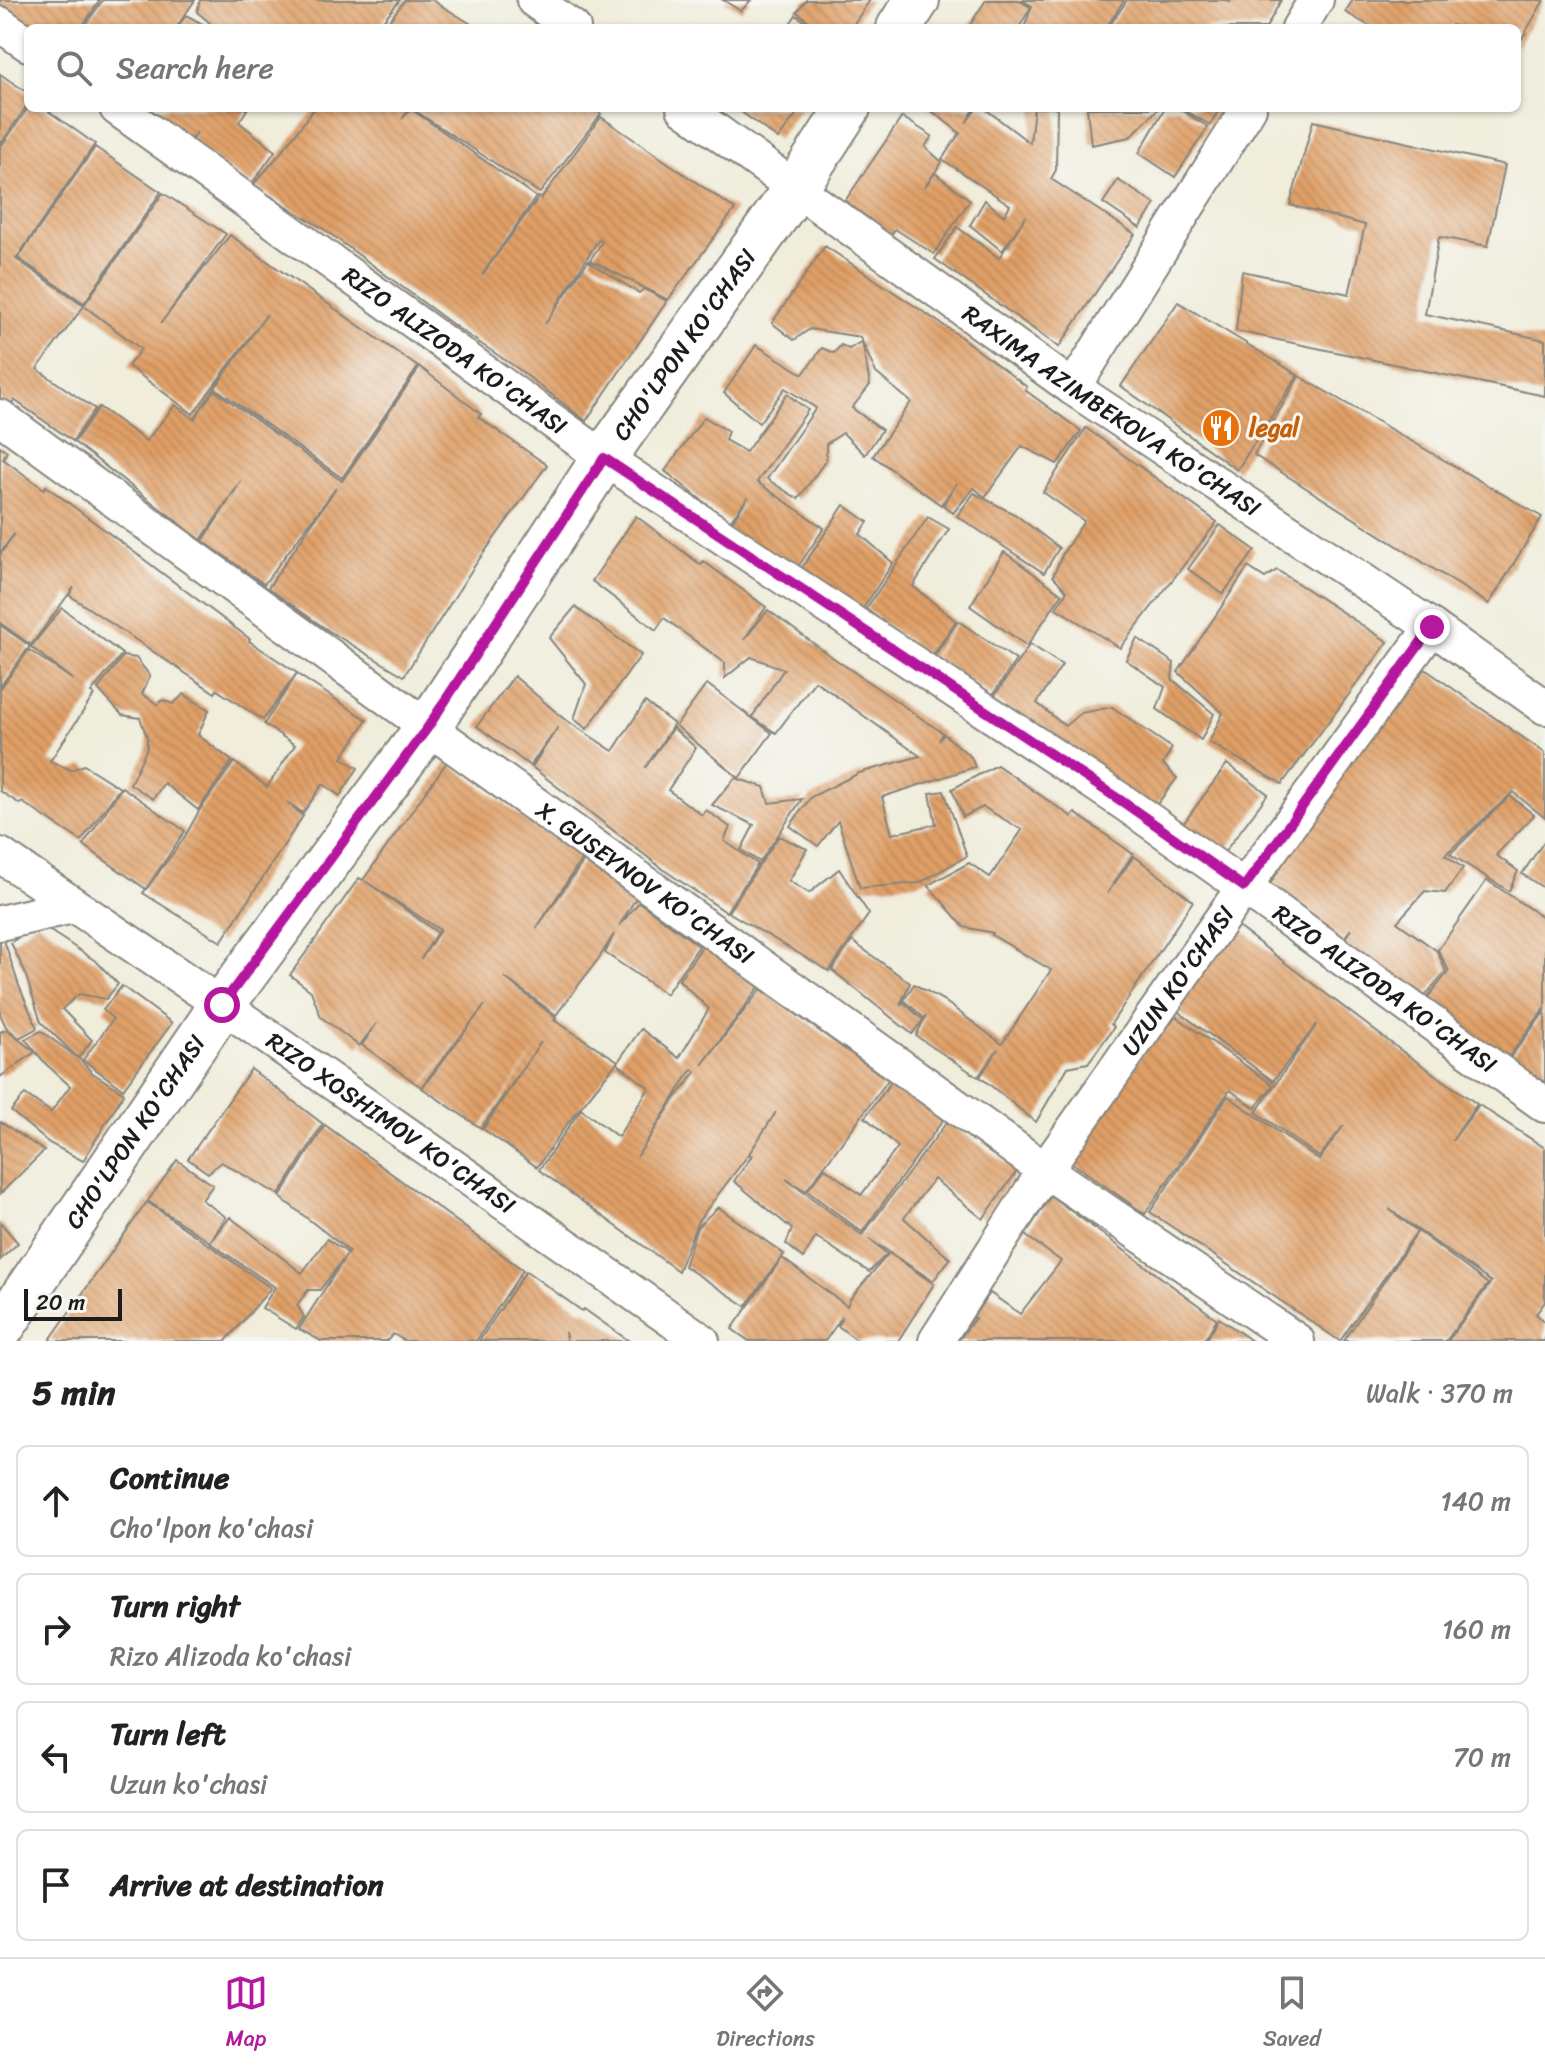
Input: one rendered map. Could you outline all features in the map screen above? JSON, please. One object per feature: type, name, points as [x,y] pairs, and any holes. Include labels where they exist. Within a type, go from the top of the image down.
[{"type":"street","points":[[534,0],[567,24]]},
{"type":"street","points":[[902,24],[917,0]]},
{"type":"street","points":[[1301,24],[1316,0]]},
{"type":"street","points":[[0,24],[24,41]]},
{"type":"street","name":"RIZO ALIZODA KO'CHASI","points":[[123,112],[604,458],[1123,802],[1545,1105]]},
{"type":"street","name":"RAXIMA AZIMBEKOVA KO'CHASI","points":[[690,112],[1073,388],[1432,627],[1545,707]]},
{"type":"street","name":"CHO'LPON KO'CHASI","points":[[0,1330],[222,1005],[428,727],[604,458],[796,188],[845,112]]},
{"type":"street","points":[[1073,388],[1246,112]]},
{"type":"street","name":"X. GUSEYNOV KO'CHASI","points":[[0,417],[1045,1170],[1297,1341]]},
{"type":"street","name":"UZUN KO'CHASI","points":[[936,1341],[1045,1170],[1432,627]]},
{"type":"street","name":"RIZO XOSHIMOV KO'CHASI","points":[[0,855],[222,1005],[702,1341]]},
{"type":"street","points":[[0,923],[73,906]]},
{"type":"building","points":[[0,0],[100,0],[84,24],[27,24],[0,4]]},
{"type":"building","points":[[103,0],[195,0],[179,24],[86,24]]},
{"type":"building","points":[[200,0],[400,0],[380,24],[211,24],[197,12]]},
{"type":"building","points":[[405,0],[432,0],[471,24],[387,24]]},
{"type":"building","points":[[723,0],[751,0],[741,11]]},
{"type":"building","points":[[806,0],[870,0],[854,24],[812,24],[797,12]]},
{"type":"building","points":[[986,0],[1018,0],[1031,7],[1021,24],[971,24]]},
{"type":"building","points":[[1022,0],[1124,0],[1109,24],[1025,24],[1032,6]]},
{"type":"building","points":[[1127,0],[1281,0],[1268,24],[1111,24]]},
{"type":"building","points":[[1353,0],[1544,0],[1521,40],[1521,24],[1366,24],[1345,12]]},
{"type":"building","points":[[186,15],[203,24],[180,24]]},
{"type":"building","points":[[796,15],[808,24],[790,24]]},
{"type":"building","points":[[0,74],[24,90],[24,110],[0,145]]},
{"type":"building","points":[[25,112],[50,112],[95,144],[16,259],[84,305],[163,193],[226,234],[161,323],[230,235],[418,367],[342,478],[215,388],[267,314],[193,414],[128,366],[141,349],[84,306],[37,369],[95,409],[73,441],[14,400],[9,407],[0,400],[0,148]]},
{"type":"building","points":[[144,112],[245,112],[239,122],[275,151],[251,185],[190,142],[197,132],[187,143]]},
{"type":"building","points":[[312,112],[407,112],[402,119],[408,112],[415,112],[536,197],[482,275],[601,117],[735,209],[668,300],[590,260],[602,242],[599,239],[545,324],[588,261],[639,293],[644,289],[667,301],[586,421],[325,230],[253,185]]},
{"type":"building","points":[[417,112],[601,114],[540,193]]},
{"type":"building","points":[[741,112],[798,112],[778,139]]},
{"type":"building","points":[[933,112],[973,112],[966,123],[974,112],[989,112],[1030,143],[1034,112],[1057,112],[1056,170],[1051,179],[1135,234],[1059,347],[935,259],[957,227],[999,258],[1026,216],[1002,251],[970,225],[985,200],[1004,216],[1010,205],[942,159],[960,133]]},
{"type":"building","points":[[1087,112],[1155,112],[1130,137],[1091,145]]},
{"type":"building","points":[[1163,112],[1184,112],[1208,127],[1175,177],[1139,153]]},
{"type":"building","points":[[1188,112],[1218,112],[1210,125]]},
{"type":"building","points":[[902,117],[932,136],[925,147],[942,162],[924,188],[935,173],[970,200],[934,254],[895,229],[891,235],[845,201]]},
{"type":"building","points":[[1313,121],[1505,165],[1488,246],[1439,237],[1425,314],[1545,340],[1545,396],[1236,331],[1242,271],[1349,294],[1365,225],[1290,205]]},
{"type":"building","points":[[95,147],[161,192],[84,303],[18,258]]},
{"type":"building","points":[[1118,180],[1155,204],[1140,228],[1103,203]]},
{"type":"building","points":[[825,246],[958,335],[1081,431],[1057,464],[1022,446],[985,497],[974,488],[953,513],[943,505],[957,483],[941,505],[873,456],[911,402],[876,373],[860,337],[810,329],[794,340],[772,323]]},
{"type":"building","name":"legal","points":[[1178,302],[1298,375],[1237,470],[1121,386]]},
{"type":"building","points":[[862,341],[870,385],[852,408],[882,430],[865,455],[843,433],[826,444],[826,460],[798,499],[767,479],[816,408],[785,388],[759,423],[724,393],[756,345],[803,374],[822,348],[834,353],[841,345],[849,349]]},
{"type":"building","points":[[420,367],[481,414],[478,417],[547,465],[473,568],[404,676],[329,631],[268,588],[336,488],[264,584],[203,541],[241,481],[201,540],[74,442],[99,407],[146,441],[175,405],[194,419],[214,390],[342,481]]},
{"type":"building","points":[[1299,376],[1542,517],[1489,604],[1254,455]]},
{"type":"building","points":[[787,394],[808,410],[757,482],[824,528],[794,573],[727,530],[748,497],[729,522],[665,471],[704,417],[728,431],[725,440],[746,452]]},
{"type":"building","points":[[1086,428],[1217,522],[1120,648],[1056,608],[1067,591],[1053,576],[1063,553],[1084,521],[1043,492]]},
{"type":"building","points":[[0,446],[7,451],[3,459],[44,489],[46,486],[249,641],[297,673],[263,720],[217,690],[215,693],[69,595],[74,587],[31,645],[0,623],[0,555],[14,534],[0,553]]},
{"type":"building","points":[[974,493],[1016,515],[1059,548],[1044,573],[957,516]]},
{"type":"building","points":[[844,505],[868,522],[860,534],[893,563],[862,610],[801,569]]},
{"type":"building","points":[[636,516],[701,565],[703,561],[766,607],[744,640],[768,610],[943,733],[939,741],[944,734],[971,757],[975,767],[882,797],[892,834],[936,824],[930,793],[944,791],[967,856],[919,883],[860,888],[838,821],[818,846],[790,826],[811,797],[859,773],[920,756],[815,681],[776,733],[752,717],[784,669],[751,657],[725,678],[725,663],[664,618],[656,630],[592,581]]},
{"type":"building","points":[[928,517],[949,529],[913,586],[956,621],[931,658],[866,609]]},
{"type":"building","points":[[1220,525],[1255,550],[1223,594],[1188,569]]},
{"type":"building","points":[[1004,552],[1062,594],[1027,646],[970,606]]},
{"type":"building","points":[[1248,567],[1265,578],[1277,570],[1388,642],[1282,784],[1209,742],[1223,713],[1178,672]]},
{"type":"building","points":[[575,607],[641,655],[587,729],[574,719],[586,684],[549,638]]},
{"type":"building","points":[[62,608],[122,654],[91,693],[94,695],[50,761],[71,770],[84,765],[120,788],[81,841],[0,791],[0,689],[29,650],[73,680],[31,647]]},
{"type":"building","points":[[958,621],[1016,660],[992,696],[934,657]]},
{"type":"building","points":[[0,625],[30,646],[0,687]]},
{"type":"building","points":[[1137,638],[1174,663],[1172,679],[1214,714],[1201,740],[1157,709],[1165,687],[1126,660]]},
{"type":"building","points":[[1030,644],[1062,665],[1037,703],[1065,726],[1081,713],[1112,707],[1172,748],[1163,764],[1177,778],[1151,812],[993,698]]},
{"type":"building","points":[[123,656],[136,658],[150,676],[142,694],[157,704],[163,700],[173,704],[184,694],[209,710],[198,735],[232,761],[198,810],[164,783],[153,799],[130,784],[147,748],[147,737],[140,718],[122,715],[98,689]]},
{"type":"building","points":[[1425,669],[1545,753],[1545,818],[1513,792],[1445,855],[1463,868],[1445,893],[1425,891],[1397,922],[1437,951],[1446,971],[1422,1000],[1342,943],[1351,929],[1341,942],[1267,889],[1337,774]]},
{"type":"building","points":[[297,674],[367,720],[342,758],[358,768],[340,796],[323,784],[303,813],[287,802],[303,816],[221,942],[143,893],[183,840],[199,811],[234,762],[267,787],[295,745],[264,724]]},
{"type":"building","points":[[514,676],[563,718],[613,751],[645,702],[674,724],[645,768],[673,728],[696,748],[668,790],[702,815],[706,810],[730,827],[724,841],[758,864],[726,912],[664,870],[532,767],[558,727],[530,766],[477,726]]},
{"type":"building","points":[[707,684],[772,733],[739,778],[676,726]]},
{"type":"building","points":[[447,762],[583,857],[536,929],[585,859],[636,898],[619,926],[639,902],[699,946],[666,994],[605,953],[614,934],[556,1015],[504,977],[556,1018],[554,1020],[618,1061],[537,1167],[483,1129],[541,1042],[481,1128],[422,1088],[485,1005],[421,1087],[362,1045],[377,1023],[359,1046],[321,1017],[311,991],[290,975],[359,878],[363,880]],"holes":[[[365,881],[440,930],[421,959],[437,932]]]},
{"type":"building","points":[[1227,764],[1268,794],[1220,858],[1178,831]]},
{"type":"building","points":[[997,765],[1072,817],[1075,813],[1133,854],[1107,894],[1134,856],[1193,901],[1111,1024],[1114,1027],[1088,1063],[1068,1067],[1036,1122],[980,1077],[998,1049],[978,1077],[916,1036],[926,1015],[924,1018],[904,1000],[914,984],[943,1000],[1002,1044],[1051,970],[993,933],[964,927],[928,885],[969,863],[990,877],[1022,830],[983,807],[963,817],[952,789]]},
{"type":"building","points":[[735,778],[764,787],[769,803],[802,799],[760,862],[741,850],[754,825],[712,805]]},
{"type":"building","points":[[122,787],[185,831],[146,889],[83,845]]},
{"type":"building","points":[[1510,796],[1534,815],[1496,855],[1518,871],[1509,891],[1450,854]]},
{"type":"building","points":[[779,836],[807,849],[789,881],[809,893],[839,869],[869,914],[829,971],[728,912]]},
{"type":"building","points":[[1545,840],[1545,889],[1522,874]]},
{"type":"building","points":[[1487,880],[1545,919],[1545,1008],[1504,1063],[1424,1002],[1449,971],[1438,950]]},
{"type":"building","points":[[37,922],[97,962],[118,984],[106,999],[79,994],[62,1009],[92,1040],[78,1058],[41,1022],[24,970],[11,943]]},
{"type":"building","points":[[1234,924],[1477,1104],[1452,1141],[1479,1105],[1545,1148],[1545,1302],[1536,1314],[1545,1323],[1545,1341],[1448,1341],[1491,1282],[1389,1209],[1417,1231],[1340,1341],[1150,1212],[1228,1096],[1319,1160],[1344,1125],[1319,1157],[1256,1112],[1317,1024],[1273,1081],[1172,1007]]},
{"type":"building","points":[[4,940],[37,1028],[19,1038],[6,1027],[0,1014],[0,941]]},
{"type":"building","points":[[852,941],[910,983],[900,1005],[903,1002],[923,1020],[912,1034],[832,970]]},
{"type":"building","points":[[703,945],[759,987],[702,1065],[761,989],[888,1080],[806,1191],[786,1179],[862,1235],[947,1122],[1017,1171],[983,1219],[934,1179],[904,1218],[950,1259],[933,1281],[869,1239],[887,1254],[869,1272],[816,1237],[803,1258],[786,1244],[792,1229],[734,1181],[752,1156],[749,1154],[698,1221],[678,1271],[539,1170],[581,1109],[618,1137],[649,1088],[617,1063],[641,1029],[679,1058],[709,1009],[679,980]],"holes":[[[692,1069],[696,1072],[672,1103],[637,1157]]]},
{"type":"building","points":[[122,986],[172,1023],[123,1089],[83,1060],[113,1019],[103,1010]]},
{"type":"building","points":[[1545,1011],[1545,1088],[1506,1063]]},
{"type":"building","points":[[1171,1013],[1273,1085],[1255,1108],[1230,1090],[1145,1214],[1068,1160]]},
{"type":"building","points":[[6,1030],[35,1052],[0,1077],[0,1032]]},
{"type":"building","points":[[41,1031],[82,1061],[91,1072],[124,1093],[83,1161],[49,1143],[11,1111],[25,1094],[51,1112],[70,1086],[25,1039]]},
{"type":"building","points":[[251,1069],[323,1124],[279,1195],[221,1162],[208,1173],[188,1159]]},
{"type":"building","points":[[892,1081],[943,1120],[862,1232],[807,1191],[825,1168],[861,1195],[898,1147],[865,1117]]},
{"type":"building","points":[[0,1124],[44,1151],[0,1194]]},
{"type":"building","points":[[325,1125],[523,1270],[476,1341],[405,1341],[393,1334],[387,1341],[321,1341],[299,1329],[349,1251],[280,1197]]},
{"type":"building","points":[[177,1160],[213,1185],[202,1200],[226,1217],[210,1242],[148,1201]]},
{"type":"building","points":[[1051,1196],[1217,1319],[1204,1341],[958,1341],[990,1293],[1020,1314],[1061,1261],[1025,1235]]},
{"type":"building","points":[[147,1202],[271,1288],[226,1341],[49,1341]]},
{"type":"building","points":[[718,1207],[784,1254],[746,1306],[684,1266],[697,1227]]},
{"type":"building","points":[[230,1217],[302,1273],[327,1239],[348,1253],[320,1290],[308,1290],[297,1305],[304,1317],[296,1329],[262,1308],[275,1287],[210,1243]]},
{"type":"building","points":[[0,1222],[18,1243],[0,1260]]},
{"type":"building","points":[[1418,1231],[1488,1284],[1446,1341],[1344,1341]]},
{"type":"building","points":[[889,1253],[934,1284],[898,1341],[858,1341],[838,1326],[842,1317],[825,1341],[749,1341],[732,1329],[782,1258],[847,1306]]},
{"type":"building","points":[[526,1271],[629,1341],[567,1341],[565,1332],[566,1341],[479,1341]]},
{"type":"building","points":[[1219,1318],[1252,1341],[1206,1341]]},
{"type":"place","name":"legal","points":[[1221,428]]},
{"type":"route","points":[[222,1005],[428,727],[604,458],[1123,802],[1244,887],[1432,627]]}]
